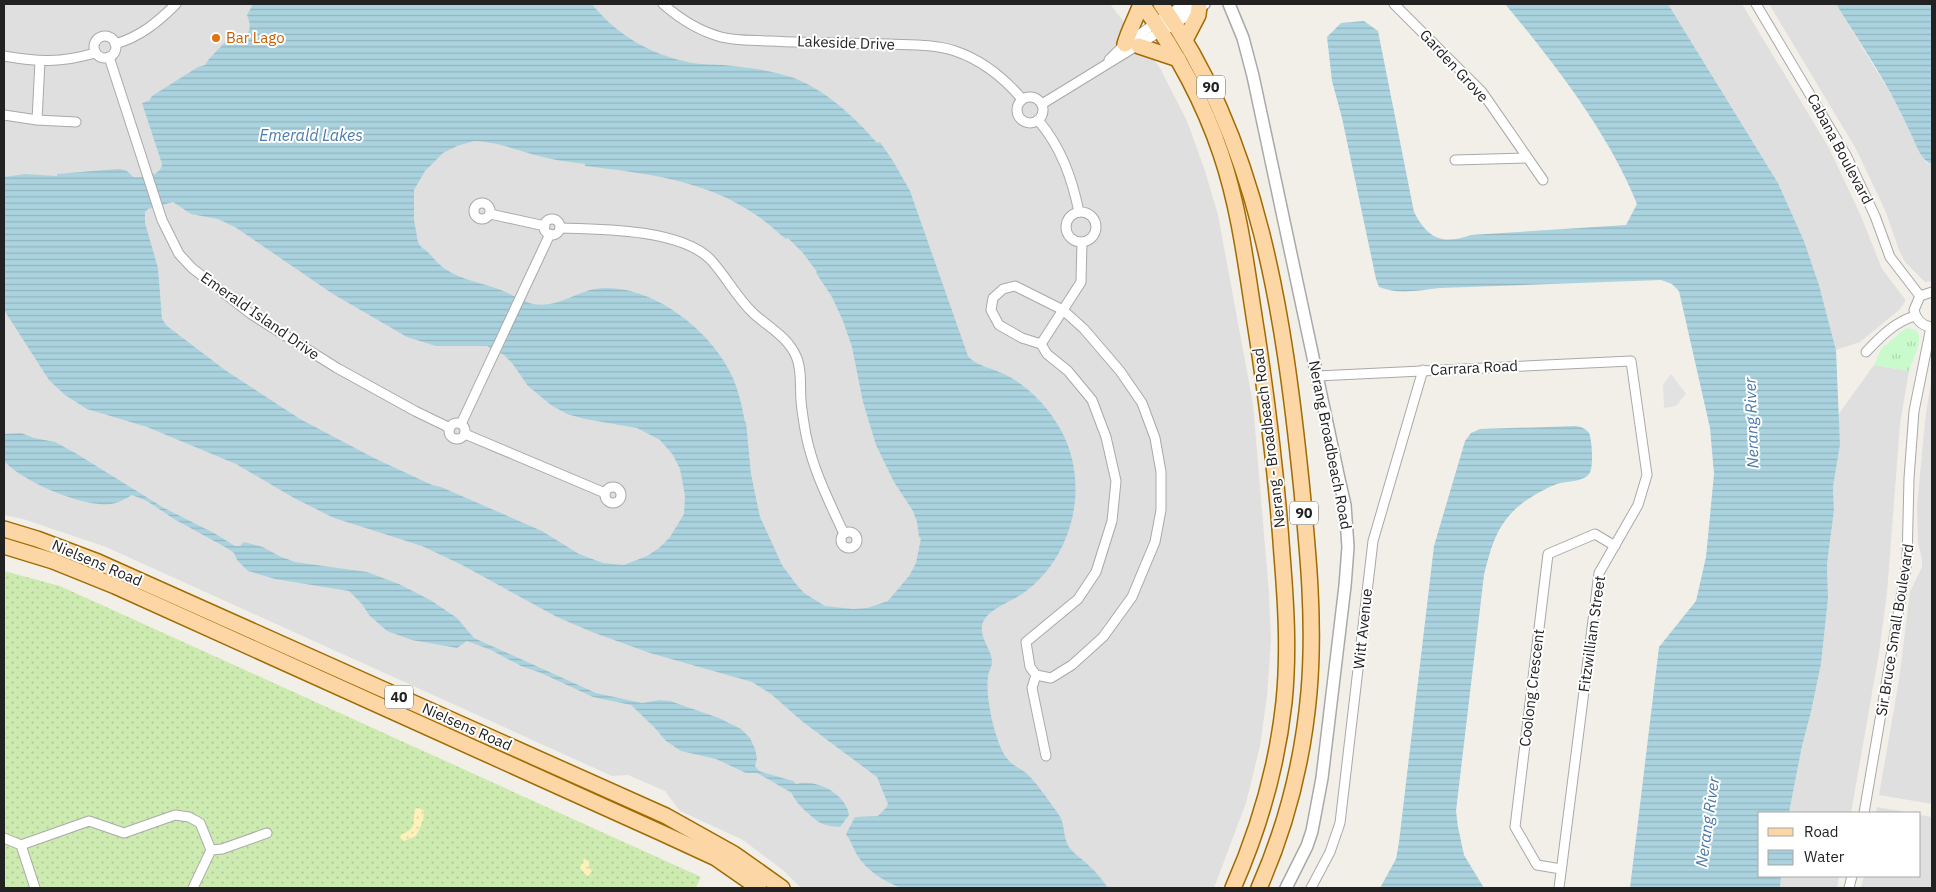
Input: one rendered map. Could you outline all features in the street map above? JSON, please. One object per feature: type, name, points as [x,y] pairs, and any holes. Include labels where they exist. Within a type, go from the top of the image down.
[{"type":"main road","name":"Nerang - Broadbeach Road","points":[[1142,4],[1178,59],[1202,104],[1221,153],[1239,223],[1266,395],[1278,506],[1285,596],[1286,679],[1280,732],[1263,809],[1233,888]]},
{"type":"main road","points":[[1142,4],[1129,30],[1132,45],[1178,59]]},
{"type":"main road","points":[[1185,40],[1198,15],[1197,5]]},
{"type":"main road","name":"Nerang - Broadbeach Road","points":[[1168,14],[1185,40],[1211,88],[1232,137],[1249,189],[1264,245],[1287,369],[1305,529],[1311,636],[1310,678],[1305,728],[1288,807],[1276,846],[1259,888]]},
{"type":"main road","name":"Nielsens Road","points":[[4,529],[98,562],[666,816],[734,854],[782,888]]},
{"type":"main road","name":"Nielsens Road","points":[[4,546],[53,561],[115,586],[716,858],[756,886]]},
{"type":"street","points":[[115,44],[133,39],[164,16],[176,4]]},
{"type":"street","name":"Lakeside Drive","points":[[663,4],[674,15],[688,23],[705,32],[723,38],[788,42],[926,45],[954,51],[969,56],[993,71],[1022,99]]},
{"type":"street","name":"Nerang Broadbeach Road","points":[[1228,4],[1243,38],[1250,62],[1345,505],[1348,546],[1319,803],[1307,846],[1286,888]]},
{"type":"street","name":"Garden Grove","points":[[1394,4],[1482,92],[1543,180]]},
{"type":"street","name":"Cabana Boulevard","points":[[1756,4],[1846,155],[1875,216],[1890,257],[1920,296]]},
{"type":"street","points":[[1042,104],[1076,84],[1158,27],[1168,14],[1197,5]]},
{"type":"street","points":[[1105,64],[1158,27]]},
{"type":"street","points":[[100,37],[108,37],[115,44],[114,52],[109,58],[100,57],[96,53],[95,43],[100,37]]},
{"type":"street","points":[[4,56],[40,61],[75,59],[96,53]]},
{"type":"street","name":"Emerald Island Drive","points":[[109,58],[162,220],[179,254],[192,268],[251,314],[354,379],[450,428]]},
{"type":"street","points":[[37,120],[40,61]]},
{"type":"street","points":[[1034,97],[1042,104],[1043,113],[1038,120],[1029,122],[1019,117],[1018,106],[1022,99],[1034,97]]},
{"type":"street","points":[[4,115],[37,120],[76,122]]},
{"type":"street","points":[[1038,120],[1055,145],[1066,168],[1073,184],[1079,212]]},
{"type":"street","points":[[1454,160],[1527,158]]},
{"type":"street","points":[[1079,212],[1089,214],[1093,218],[1096,228],[1092,238],[1082,242],[1071,238],[1066,228],[1069,218],[1079,212]]},
{"type":"street","points":[[490,214],[545,226]]},
{"type":"street","points":[[550,234],[546,231],[545,226],[548,221],[553,219],[558,222],[560,228]]},
{"type":"street","points":[[550,234],[557,233],[560,228]]},
{"type":"street","points":[[560,228],[623,230],[657,236],[687,246],[709,258],[753,313],[784,338],[796,355],[800,371],[802,402],[811,458],[819,482],[844,534]]},
{"type":"street","points":[[461,424],[550,234]]},
{"type":"street","points":[[1041,344],[1081,282],[1082,242]]},
{"type":"street","points":[[1015,286],[1063,310],[1084,329],[1120,371],[1142,403],[1154,438],[1161,472],[1160,510],[1155,542],[1132,597],[1103,637],[1072,665],[1052,678],[1036,676],[1030,667],[1026,642],[1078,600],[1096,572],[1112,521],[1116,481],[1106,437],[1092,400],[1068,371],[1047,354],[1041,344],[1022,338],[999,325],[991,310],[993,298],[1003,289],[1015,286]]},
{"type":"street","points":[[1932,292],[1920,296],[1915,304],[1915,316],[1922,324],[1932,327]]},
{"type":"street","points":[[1866,352],[1905,318],[1915,316]]},
{"type":"street","name":"Sir Bruce Small Boulevard","points":[[1864,812],[1908,562],[1914,411],[1932,327]]},
{"type":"street","name":"Carrara Road","points":[[1317,376],[1631,361]]},
{"type":"street","name":"Fitzwilliam Street","points":[[1558,888],[1599,573],[1638,505],[1647,475],[1631,361]]},
{"type":"street","name":"Witt Avenue","points":[[1311,888],[1330,852],[1340,823],[1373,541],[1423,370]]},
{"type":"street","points":[[455,423],[461,424],[465,429],[465,434],[459,439],[454,438],[450,434],[450,428],[455,423]]},
{"type":"street","points":[[465,434],[605,493]]},
{"type":"street","name":"Coolong Crescent","points":[[1561,869],[1537,865],[1515,827],[1548,554],[1595,534],[1615,546]]},
{"type":"street","points":[[1036,676],[1032,688],[1046,756]]},
{"type":"street","points":[[4,838],[21,845],[89,820],[124,833],[175,815],[189,817],[200,823],[211,850],[193,888]]},
{"type":"street","points":[[211,850],[222,849],[267,832]]},
{"type":"street","points":[[21,845],[35,888]]},
{"type":"shaded area","name":"Emerald Lakes","points":[[4,4],[1110,4],[1160,68],[1187,121],[1205,171],[1218,215],[1253,404],[1269,593],[1271,640],[1267,696],[1260,746],[1246,803],[1214,888],[801,888],[784,871],[743,840],[680,811],[665,791],[628,775],[612,776],[106,547],[23,519],[4,515]]},
{"type":"shaded area","points":[[1668,4],[1742,4],[1829,148],[1861,216],[1882,269],[1905,299],[1899,310],[1860,342],[1836,350],[1819,285],[1804,241],[1778,183]]},
{"type":"shaded area","points":[[1769,4],[1836,4],[1901,111],[1920,153],[1927,163],[1932,164],[1932,281],[1925,282],[1905,262],[1885,210],[1856,149]]},
{"type":"shaded area","points":[[1874,365],[1909,371],[1900,424],[1887,593],[1879,653],[1851,812],[1789,812],[1821,664],[1828,599],[1827,564],[1834,511],[1833,487],[1840,445],[1838,415]]},
{"type":"shaded area","points":[[1671,374],[1686,394],[1676,406],[1664,408],[1663,385]]},
{"type":"shaded area","points":[[1932,375],[1932,804],[1879,795],[1899,680],[1910,592],[1922,567],[1918,543],[1917,507],[1925,421]]},
{"type":"shaded area","points":[[1877,807],[1905,812],[1876,812]]},
{"type":"shaded area","points":[[1921,815],[1932,817],[1932,888],[1861,888],[1864,877],[1921,877]]},
{"type":"shaded area","points":[[1781,877],[1839,877],[1837,888],[1780,888]]},
{"type":"green space","points":[[1906,328],[1916,330],[1919,339],[1919,345],[1909,371],[1874,365],[1881,349]]},
{"type":"green space","points":[[4,571],[60,586],[701,877],[696,888],[4,888]]},
{"type":"sand","points":[[416,808],[424,811],[423,821],[416,836],[404,841],[400,838],[401,835],[411,829]]},
{"type":"sand","points":[[584,859],[589,861],[589,868],[592,871],[588,876],[580,868]]},
{"type":"water","name":"Emerald Lakes","points":[[253,4],[592,4],[601,15],[623,34],[635,42],[674,59],[692,63],[766,71],[803,82],[837,104],[877,143],[880,142],[910,191],[968,356],[980,365],[1013,379],[1038,398],[1057,423],[1070,453],[1075,475],[1075,497],[1072,519],[1065,540],[1055,559],[1042,577],[1020,596],[988,615],[984,620],[982,631],[992,662],[987,685],[989,707],[1002,750],[1010,762],[1026,773],[1039,787],[1060,816],[1069,847],[1095,872],[1108,888],[901,888],[882,879],[861,861],[846,834],[855,817],[878,816],[886,808],[888,804],[877,777],[803,722],[771,694],[752,682],[650,653],[557,617],[462,565],[422,546],[334,518],[294,498],[236,464],[147,427],[87,409],[65,395],[49,380],[4,310],[4,177],[25,174],[57,176],[57,174],[117,169],[130,173],[133,177],[155,174],[162,164],[142,103],[149,101],[152,96],[198,67],[205,65],[227,40],[240,41],[249,30],[247,15]],"holes":[[[474,141],[501,145],[549,158],[585,164],[585,166],[652,175],[695,186],[737,203],[756,215],[786,239],[788,238],[803,253],[832,297],[843,321],[852,347],[863,402],[876,445],[894,482],[913,511],[919,537],[921,538],[916,563],[909,576],[888,601],[867,608],[853,609],[825,606],[804,593],[782,565],[760,517],[751,474],[746,422],[732,376],[711,344],[680,315],[644,295],[605,288],[586,291],[552,304],[533,304],[501,290],[452,273],[421,247],[418,242],[414,220],[414,190],[425,171],[443,153]],[[173,202],[191,214],[218,219],[235,227],[333,294],[407,337],[436,346],[487,346],[504,355],[528,386],[551,405],[567,414],[637,428],[660,440],[673,455],[680,469],[685,496],[684,514],[670,537],[647,556],[624,565],[603,563],[579,554],[542,531],[441,487],[432,485],[374,458],[300,419],[225,370],[167,326],[162,319],[158,268],[145,223],[145,212],[148,209]]]},
{"type":"water","name":"Nerang River","points":[[1505,4],[1668,4],[1778,183],[1804,241],[1819,285],[1836,350],[1840,445],[1833,487],[1834,511],[1827,564],[1828,599],[1821,664],[1789,812],[1758,812],[1758,877],[1781,877],[1780,888],[1630,888],[1659,647],[1696,601],[1706,557],[1714,474],[1710,428],[1679,291],[1672,284],[1661,280],[1394,291],[1379,287],[1376,279],[1342,118],[1332,81],[1327,37],[1341,23],[1364,21],[1378,31],[1414,212],[1419,221],[1431,234],[1444,239],[1461,238],[1471,235],[1626,225],[1637,204],[1626,178],[1596,125],[1542,50]]},
{"type":"water","points":[[1836,4],[1932,4],[1932,164],[1919,152],[1885,84]]},
{"type":"water","points":[[1576,426],[1586,430],[1590,436],[1592,447],[1591,471],[1583,479],[1547,488],[1533,496],[1513,512],[1505,520],[1495,539],[1484,575],[1456,811],[1464,855],[1484,888],[1380,888],[1396,859],[1399,842],[1434,546],[1465,441],[1471,433],[1480,429]]},
{"type":"water","points":[[21,433],[34,438],[55,442],[164,508],[214,533],[235,546],[240,546],[244,542],[263,547],[295,562],[367,572],[399,584],[432,601],[457,618],[474,638],[596,693],[642,703],[660,700],[670,701],[719,718],[741,729],[750,738],[757,758],[755,766],[759,771],[793,781],[796,784],[812,783],[820,785],[836,794],[842,800],[847,807],[849,815],[840,827],[823,824],[796,801],[792,793],[757,773],[746,773],[716,759],[681,751],[666,741],[631,705],[593,697],[521,666],[491,650],[467,641],[457,648],[412,640],[387,631],[369,615],[362,604],[349,591],[275,579],[248,571],[237,560],[234,553],[174,519],[147,501],[132,495],[117,503],[99,504],[85,502],[54,492],[24,477],[4,461],[4,434]]},
{"type":"place","name":"Bar Lago","points":[[216,38]]}]
